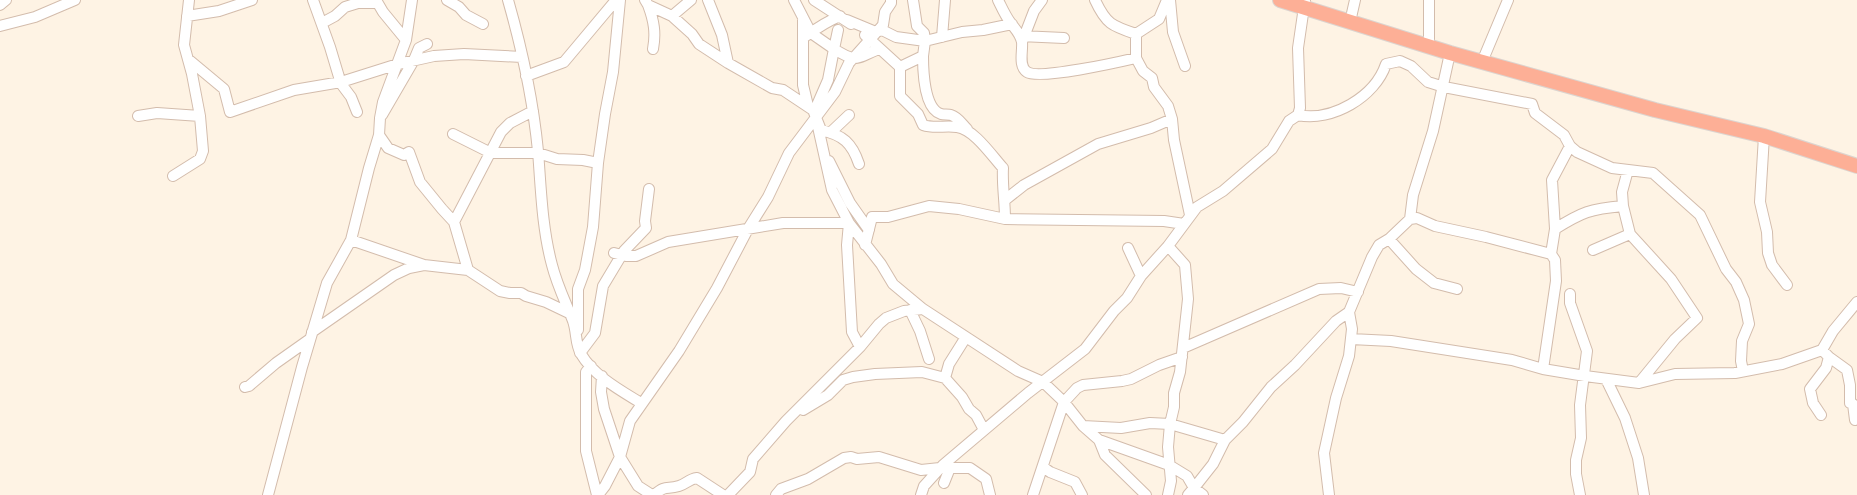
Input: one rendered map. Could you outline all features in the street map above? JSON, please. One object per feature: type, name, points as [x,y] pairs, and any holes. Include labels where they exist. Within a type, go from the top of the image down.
[{"type":"highway","points":[[1280,0],[1304,4],[1350,22],[1450,53],[1655,110],[1764,136],[1857,166]]},
{"type":"street","points":[[0,6],[6,0]]},
{"type":"street","points":[[0,26],[35,17],[58,3],[75,0]]},
{"type":"street","points":[[173,176],[200,159],[204,151],[200,116],[184,45],[189,0]]},
{"type":"street","points":[[187,16],[219,11],[252,0]]},
{"type":"street","points":[[313,0],[341,82],[351,98],[357,112]]},
{"type":"street","points":[[268,495],[311,336],[327,283],[351,240],[369,168],[380,135],[380,118],[383,102],[406,40],[412,0]]},
{"type":"street","points":[[447,0],[460,7],[466,15],[483,24]]},
{"type":"street","points":[[508,0],[533,111],[544,223],[551,264],[574,323],[579,350],[591,366],[602,376],[641,403]]},
{"type":"street","points":[[526,76],[564,62],[616,0]]},
{"type":"street","points":[[579,350],[578,289],[585,270],[593,227],[598,163],[613,72],[620,0]]},
{"type":"street","points":[[672,16],[691,0]]},
{"type":"street","points":[[708,0],[722,35],[728,63]]},
{"type":"street","points":[[794,0],[803,20],[806,36],[803,85],[813,112],[821,130],[831,132],[842,138],[852,147],[859,164]]},
{"type":"street","points":[[814,0],[873,36],[879,49],[889,55],[900,67],[900,96],[918,114],[922,125],[935,128],[950,126],[968,130]]},
{"type":"street","points":[[813,112],[835,92],[849,60],[883,25],[885,12],[891,3],[891,0]]},
{"type":"street","points":[[913,0],[917,26],[924,33],[923,78],[931,106],[940,114],[951,115],[958,119],[1003,168],[1002,186],[1005,200],[1005,219]]},
{"type":"street","points":[[942,37],[945,0]]},
{"type":"street","points":[[998,0],[1022,38]]},
{"type":"street","points":[[1042,0],[1034,11],[1022,38],[1022,65],[1026,72],[1033,74],[1069,71],[1136,58]]},
{"type":"street","points":[[1095,0],[1104,19],[1116,27],[1136,34]]},
{"type":"street","points":[[1136,34],[1159,19],[1168,0]]},
{"type":"street","points":[[1168,0],[1174,32],[1185,66]]},
{"type":"street","points":[[1350,22],[1355,0]]},
{"type":"street","points":[[1429,0],[1429,46]]},
{"type":"street","points":[[1482,62],[1508,0]]},
{"type":"street","points":[[322,23],[335,16],[349,2],[376,1],[406,40]]},
{"type":"street","points":[[647,3],[672,16],[692,34],[699,44],[728,63],[772,88],[783,90],[813,112],[828,160],[850,203],[869,230]]},
{"type":"street","points":[[647,3],[653,17],[656,33],[653,49]]},
{"type":"street","points":[[1298,115],[1300,108],[1298,48],[1304,4]]},
{"type":"street","points":[[806,36],[820,28],[826,21],[844,18]]},
{"type":"street","points":[[591,366],[586,372],[585,439],[588,462],[597,495],[606,486],[620,457],[630,421],[641,403],[679,351],[717,288],[813,112],[828,80],[838,30],[844,18]]},
{"type":"street","points":[[873,36],[882,30],[896,37],[925,41],[962,32],[983,30],[1012,24]]},
{"type":"street","points":[[838,30],[849,60]]},
{"type":"street","points":[[1136,34],[1136,58],[1143,71],[1152,78],[1154,87],[1168,106],[1172,118],[1174,140],[1190,214]]},
{"type":"street","points":[[806,36],[834,49],[849,60],[862,58],[879,49]]},
{"type":"street","points":[[1022,38],[1064,38]]},
{"type":"street","points":[[380,118],[390,104],[414,60],[418,48],[427,44]]},
{"type":"street","points":[[1410,219],[1414,195],[1444,87],[1450,53]]},
{"type":"street","points":[[188,59],[224,89],[230,112],[294,90],[341,82],[398,64],[434,56],[464,54],[522,57]]},
{"type":"street","points":[[900,67],[923,56]]},
{"type":"street","points":[[921,495],[924,486],[940,468],[1028,393],[1085,349],[1114,310],[1127,298],[1141,276],[1168,246],[1190,214],[1197,207],[1223,191],[1272,149],[1289,120],[1298,115],[1309,117],[1336,111],[1351,103],[1371,88],[1383,73],[1386,64],[1391,62],[1400,61],[1411,66],[1428,82],[1444,87],[1532,104],[1535,113],[1564,135],[1570,146],[1577,152],[1612,168],[1653,173],[1700,215],[1726,269],[1736,282],[1744,300],[1749,324],[1742,341],[1741,361],[1743,371]]},
{"type":"street","points":[[454,222],[474,181],[506,126],[533,111]]},
{"type":"street","points":[[138,116],[157,114],[200,116]]},
{"type":"street","points":[[831,132],[849,115]]},
{"type":"street","points":[[1005,200],[1024,185],[1098,144],[1151,128],[1172,118]]},
{"type":"street","points":[[453,134],[491,153],[538,152],[557,159],[583,160],[598,163]]},
{"type":"street","points":[[380,135],[388,148],[404,155],[409,152],[420,182],[454,222],[468,270]]},
{"type":"street","points":[[820,136],[832,190],[849,223],[881,264],[893,284],[922,310],[1018,371],[1043,382],[1064,402],[1083,426],[1099,440],[1170,465],[1187,476],[1191,492]]},
{"type":"street","points":[[1764,136],[1760,202],[1767,232],[1768,253],[1772,264],[1787,285]]},
{"type":"street","points":[[1551,254],[1555,229],[1552,180],[1570,146]]},
{"type":"street","points":[[1628,170],[1622,192],[1622,206],[1630,234],[1671,279],[1697,318],[1675,339],[1639,383]]},
{"type":"street","points":[[579,350],[595,333],[603,286],[618,253],[646,228],[645,221],[649,189]]},
{"type":"street","points":[[865,245],[872,218],[888,217],[929,206],[965,210],[1005,219],[1164,221],[1184,224]]},
{"type":"street","points":[[1555,229],[1581,213],[1597,208],[1622,206]]},
{"type":"street","points":[[1329,495],[1324,453],[1336,398],[1349,356],[1352,329],[1350,312],[1372,257],[1379,246],[1389,239],[1410,219],[1417,218],[1435,226],[1486,237],[1551,254],[1555,260],[1556,281],[1543,369]]},
{"type":"street","points":[[618,253],[626,256],[636,256],[668,242],[783,223],[849,223]]},
{"type":"street","points":[[849,223],[847,245],[852,332],[860,347]]},
{"type":"street","points":[[1593,250],[1630,234]]},
{"type":"street","points":[[1389,239],[1416,269],[1434,283],[1457,289]]},
{"type":"street","points":[[351,240],[424,265],[468,270],[500,291],[510,294],[521,293],[546,302],[569,313]]},
{"type":"street","points":[[1168,246],[1185,265],[1188,299],[1182,352],[1170,424],[1168,447],[1170,481],[1168,495]]},
{"type":"street","points":[[1128,248],[1141,276]]},
{"type":"street","points":[[245,387],[249,386],[311,336],[394,276],[409,268],[424,265]]},
{"type":"street","points":[[1033,495],[1064,402],[1077,388],[1083,385],[1131,379],[1182,352],[1319,289],[1341,288],[1358,292]]},
{"type":"street","points":[[1570,294],[1570,303],[1587,351],[1585,376],[1582,381],[1580,405],[1581,438],[1576,460],[1576,474],[1580,495]]},
{"type":"street","points":[[1821,415],[1813,404],[1810,389],[1826,368],[1825,354],[1833,331],[1857,302]]},
{"type":"street","points":[[910,310],[920,331],[929,359]]},
{"type":"street","points":[[728,495],[750,472],[752,459],[789,418],[860,347],[886,318],[904,311],[922,310]]},
{"type":"street","points":[[1191,492],[1212,464],[1225,440],[1271,387],[1295,365],[1336,321],[1350,312]]},
{"type":"street","points":[[945,378],[949,364],[966,337]]},
{"type":"street","points":[[1351,340],[1391,340],[1512,360],[1543,369],[1639,383],[1674,374],[1735,374],[1825,354],[1847,370],[1850,384],[1850,403],[1853,404],[1855,420]]},
{"type":"street","points":[[830,377],[848,378],[875,374],[922,372],[945,378],[976,415],[984,430]]},
{"type":"street","points":[[602,376],[600,392],[604,409],[620,457],[640,490],[653,495],[663,487],[678,486],[691,479],[697,478],[723,495]]},
{"type":"street","points":[[789,418],[828,395],[843,380],[848,378]]},
{"type":"street","points":[[1606,379],[1625,418],[1638,458],[1644,495]]},
{"type":"street","points":[[1083,426],[1121,428],[1150,423],[1170,424],[1225,440]]},
{"type":"street","points":[[1099,440],[1105,455],[1146,495]]},
{"type":"street","points":[[776,495],[781,489],[808,478],[844,458],[879,457],[921,470],[940,468]]},
{"type":"street","points":[[1043,467],[1050,472],[1075,482],[1082,495]]},
{"type":"street","points":[[944,483],[950,468],[970,468],[986,479],[990,495]]},
{"type":"street","points":[[1191,492],[1203,495]]}]
